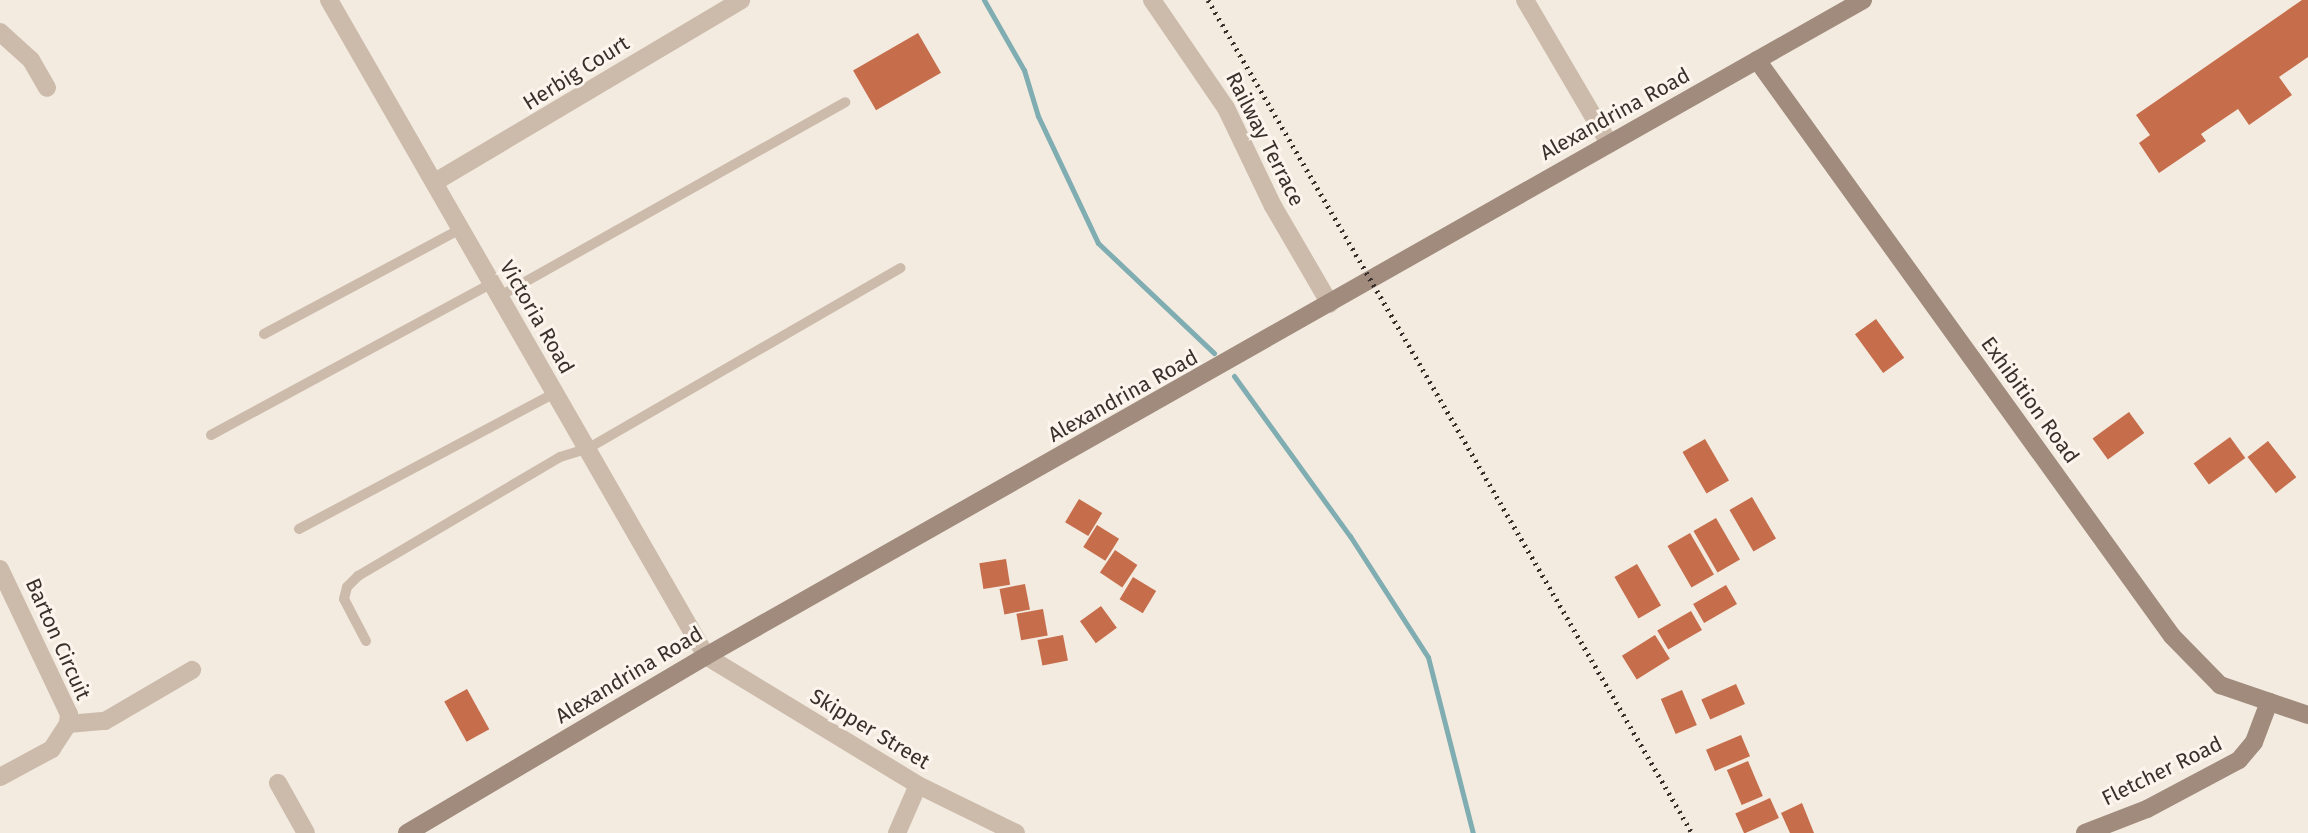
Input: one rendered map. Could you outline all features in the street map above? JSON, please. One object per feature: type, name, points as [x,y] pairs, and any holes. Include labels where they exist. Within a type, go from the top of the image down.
[{"type":"main road","name":"Alexandrina Road","points":[[407,833],[706,656],[1757,60],[1840,6],[1863,0]]},
{"type":"main road","name":"Exhibition Road","points":[[1757,60],[2172,636],[2220,685],[2308,715]]},
{"type":"main road","name":"Fletcher Road","points":[[2085,833],[2147,809],[2239,760],[2254,742],[2269,702]]},
{"type":"street","name":"Victoria Road","points":[[329,0],[706,656]]},
{"type":"street","name":"Herbig Court","points":[[435,182],[741,0]]},
{"type":"street","name":"Railway Terrace","points":[[1152,0],[1226,108],[1273,206],[1329,304]]},
{"type":"street","points":[[1525,0],[1609,143]]},
{"type":"street","points":[[0,32],[31,60],[47,88]]},
{"type":"street","name":"Barton Circuit","points":[[0,569],[65,700],[68,724],[52,748],[0,778]]},
{"type":"street","name":"Skipper Street","points":[[706,656],[918,785],[1016,833]]},
{"type":"street","points":[[68,724],[104,721],[192,670]]},
{"type":"street","points":[[278,783],[306,833]]},
{"type":"street","points":[[897,833],[918,785]]},
{"type":"lane","points":[[211,435],[496,290],[845,102]]},
{"type":"lane","points":[[264,334],[461,229]]},
{"type":"lane","points":[[366,641],[344,599],[351,582],[560,457],[587,449],[901,268]]},
{"type":"lane","points":[[299,529],[555,393]]},
{"type":"building","points":[[2302,0],[2308,0],[2308,57],[2279,77],[2292,95],[2249,125],[2238,109],[2201,134],[2206,141],[2159,173],[2139,143],[2150,135],[2136,115]]},
{"type":"building","points":[[918,33],[941,73],[876,110],[853,70]]},
{"type":"building","points":[[1876,319],[1904,358],[1883,373],[1855,334]]},
{"type":"building","points":[[2129,412],[2144,433],[2108,459],[2093,438]]},
{"type":"building","points":[[2230,437],[2245,458],[2209,484],[2194,463]]},
{"type":"building","points":[[1705,439],[1729,481],[1706,494],[1682,452]]},
{"type":"building","points":[[2268,441],[2296,477],[2276,493],[2248,457]]},
{"type":"building","points":[[1752,497],[1776,539],[1753,552],[1729,510]]},
{"type":"building","points":[[1079,499],[1102,513],[1088,536],[1065,522]]},
{"type":"building","points":[[1716,518],[1740,560],[1717,573],[1693,531]]},
{"type":"building","points":[[1097,525],[1119,539],[1105,561],[1083,547]]},
{"type":"building","points":[[1690,533],[1714,575],[1691,588],[1667,546]]},
{"type":"building","points":[[1115,550],[1137,565],[1122,587],[1100,572]]},
{"type":"building","points":[[1006,559],[1010,585],[983,589],[979,563]]},
{"type":"building","points":[[1637,564],[1661,606],[1638,619],[1614,577]]},
{"type":"building","points":[[1133,577],[1156,591],[1143,613],[1120,599]]},
{"type":"building","points":[[1025,584],[1030,610],[1004,614],[999,589]]},
{"type":"building","points":[[1726,585],[1737,604],[1704,623],[1693,604]]},
{"type":"building","points":[[1101,606],[1117,628],[1096,643],[1080,621]]},
{"type":"building","points":[[1043,609],[1048,636],[1021,640],[1016,614]]},
{"type":"building","points":[[1691,611],[1702,630],[1668,650],[1657,630]]},
{"type":"building","points":[[1063,635],[1068,661],[1042,665],[1037,640]]},
{"type":"building","points":[[1655,635],[1670,659],[1637,679],[1622,656]]},
{"type":"building","points":[[1736,684],[1745,704],[1710,720],[1701,699]]},
{"type":"building","points":[[467,689],[489,729],[467,742],[444,702]]},
{"type":"building","points":[[1682,690],[1697,725],[1676,734],[1661,699]]},
{"type":"building","points":[[1741,735],[1750,756],[1715,771],[1706,750]]},
{"type":"building","points":[[1748,761],[1763,796],[1742,805],[1727,770]]},
{"type":"building","points":[[1770,798],[1779,818],[1744,833],[1735,813]]},
{"type":"building","points":[[1802,803],[1814,833],[1790,833],[1781,813]]},
{"type":"waterway","points":[[984,0],[1024,70],[1038,116],[1098,243],[1214,353]]},
{"type":"waterway","points":[[1234,376],[1350,536],[1428,657],[1473,833]]},
{"type":"railway","points":[[1208,0],[1692,833]]}]
